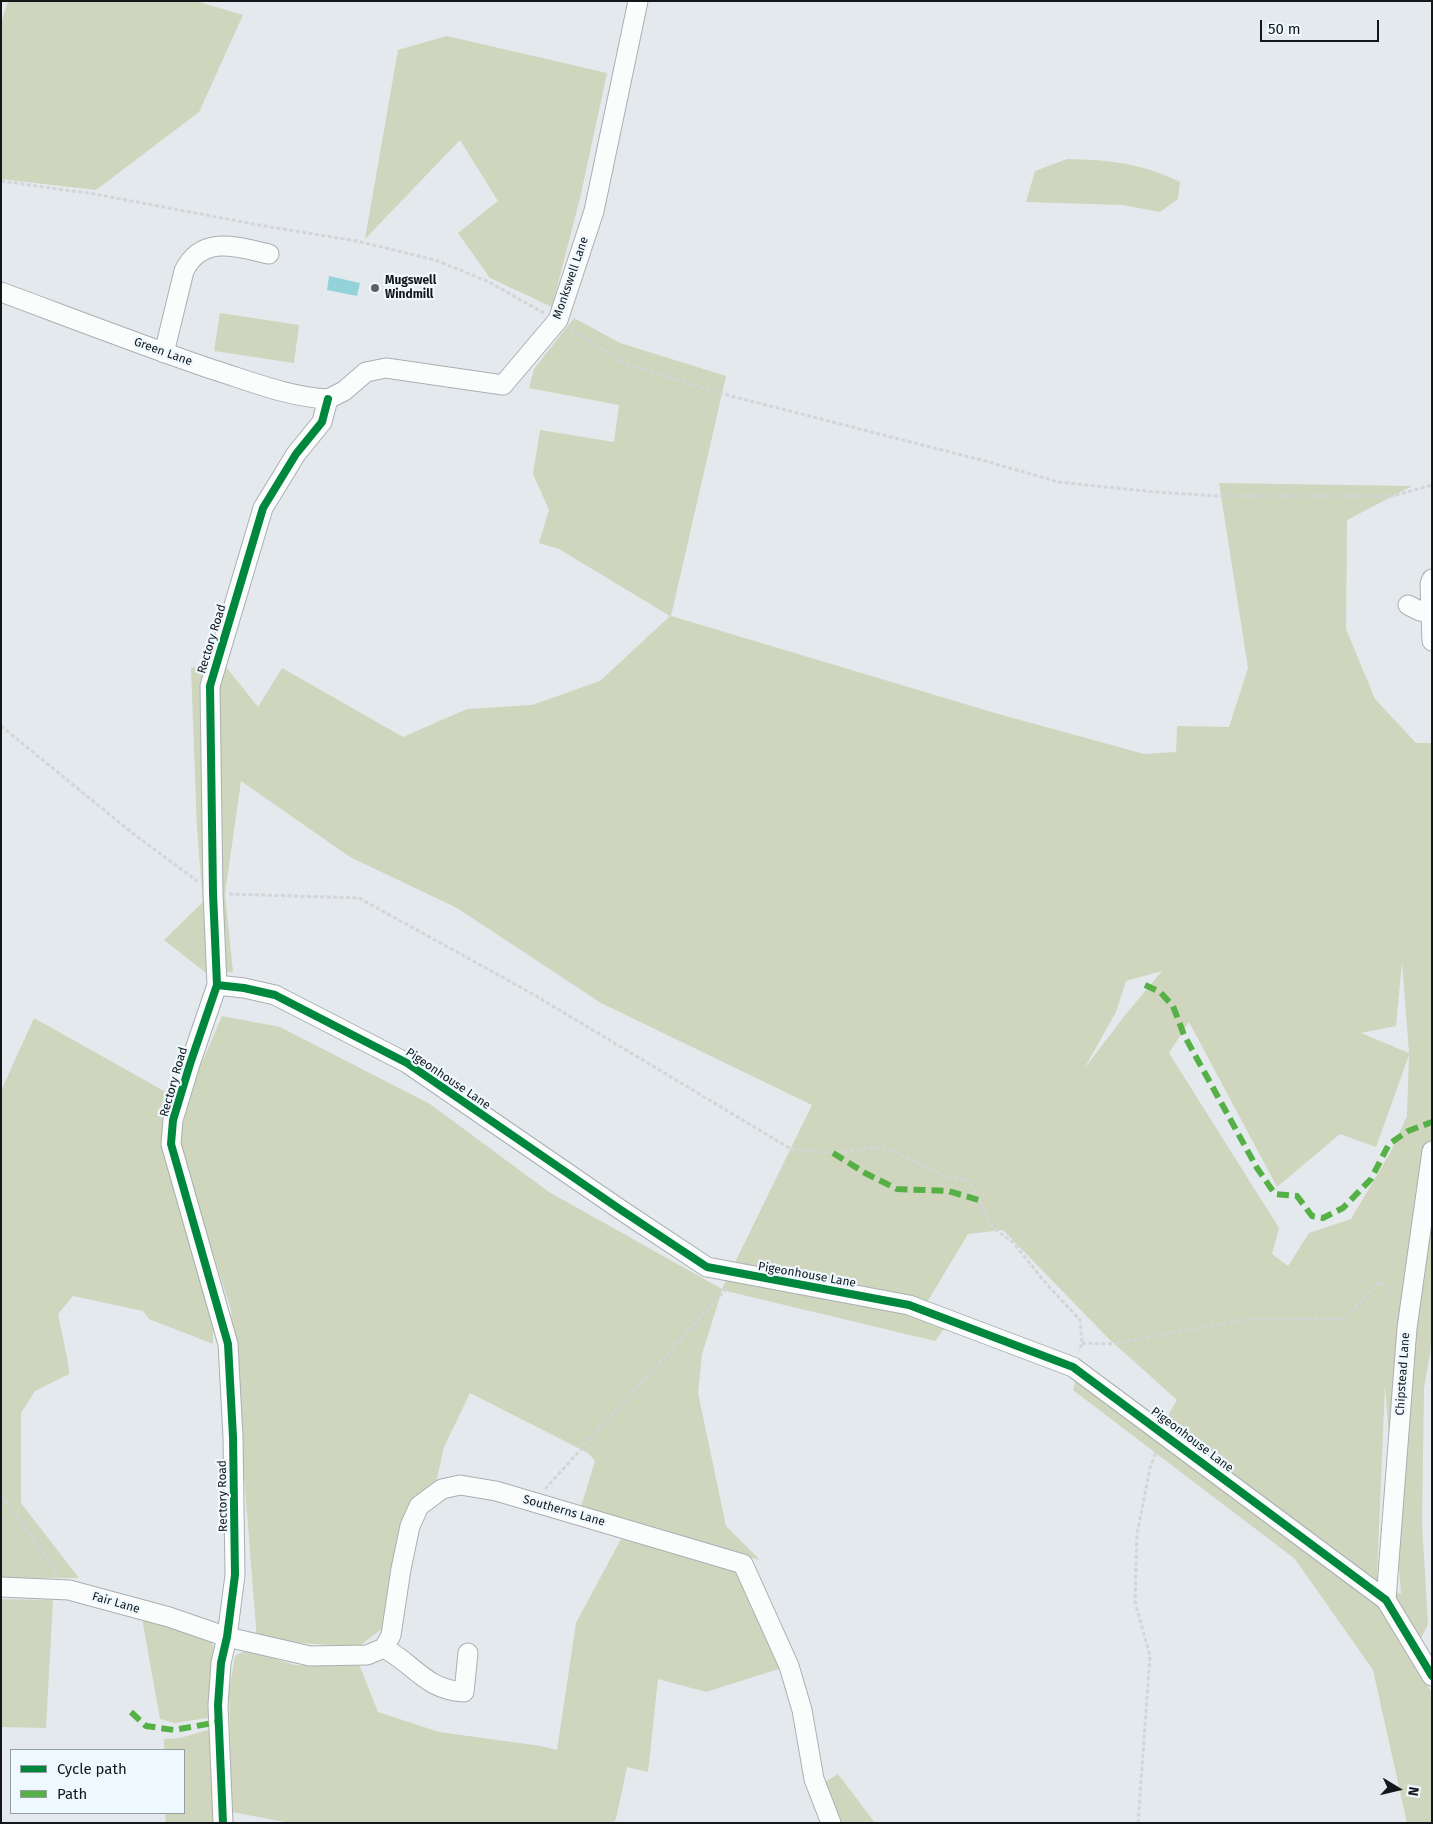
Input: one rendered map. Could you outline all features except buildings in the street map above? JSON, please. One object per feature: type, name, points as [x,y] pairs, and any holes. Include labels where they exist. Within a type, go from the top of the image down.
[{"type":"street","name":"Monkswell Lane","points":[[328,399],[344,391],[366,372],[386,368],[502,386],[558,320],[594,211],[638,1]]},
{"type":"street","points":[[164,353],[180,286],[190,260],[209,247],[227,246],[270,254]]},
{"type":"street","name":"Green Lane","points":[[1,292],[164,353],[276,390],[311,398],[328,399]]},
{"type":"street","name":"Rectory Road","points":[[223,1823],[218,1705],[221,1663],[228,1637],[233,1596],[235,1534],[233,1436],[228,1344],[171,1144],[179,1101],[217,985],[213,893],[210,686],[263,508],[296,454],[322,422],[328,399]]},
{"type":"street","points":[[1432,579],[1432,641]]},
{"type":"street","points":[[1408,605],[1420,611],[1431,613]]},
{"type":"street","name":"Pigeonhouse Lane","points":[[217,985],[244,988],[275,995],[407,1063],[707,1267],[908,1305],[1073,1366],[1386,1600]]},
{"type":"street","name":"Chipstead Lane","points":[[1386,1600],[1409,1311],[1432,1150]]},
{"type":"street","name":"Southerns Lane","points":[[384,1648],[391,1635],[410,1526],[419,1506],[442,1489],[460,1485],[496,1491],[743,1564],[790,1666],[802,1710],[814,1779],[831,1823]]},
{"type":"street","name":"Fair Lane","points":[[1,1587],[69,1590],[228,1637]]},
{"type":"street","points":[[1386,1600],[1432,1676]]},
{"type":"street","points":[[228,1637],[310,1656],[367,1655],[384,1648],[427,1680],[449,1691],[464,1692],[468,1653]]},
{"type":"path","points":[[1,181],[94,194],[270,228],[357,240],[435,260],[487,281],[558,320],[626,364],[720,393],[989,462],[1058,482],[1154,492],[1219,496],[1392,496],[1432,485]]},
{"type":"path","points":[[1,726],[130,832],[213,893],[359,898],[531,993],[791,1149],[833,1153],[883,1147],[945,1176],[969,1180],[993,1228],[1014,1242],[1043,1280],[1080,1320],[1082,1343],[1073,1366]]},
{"type":"path","points":[[533,1503],[739,1274]]},
{"type":"path","points":[[1082,1343],[1112,1344],[1249,1319],[1344,1320],[1380,1281],[1409,1311]]},
{"type":"path","points":[[1138,1823],[1150,1656],[1134,1602],[1137,1534],[1150,1468],[1164,1433]]},
{"type":"path","points":[[1,1495],[69,1590]]},
{"type":"green space","points":[[8,1],[196,1],[243,15],[199,112],[96,190],[1,179],[1,23]]},
{"type":"green space","points":[[447,36],[607,73],[581,194],[552,307],[490,278],[458,233],[498,201],[460,140],[365,239],[398,50]]},
{"type":"green space","points":[[1067,159],[1097,160],[1125,164],[1166,176],[1180,182],[1178,199],[1160,212],[1123,205],[1026,202],[1035,171]]},
{"type":"green space","points":[[220,313],[299,325],[294,363],[214,351]]},
{"type":"green space","points":[[574,318],[620,343],[726,376],[671,616],[995,713],[1144,754],[1176,752],[1177,726],[1229,727],[1248,668],[1219,483],[1412,486],[1347,520],[1346,629],[1375,699],[1416,743],[1432,743],[1432,1342],[1424,1388],[1422,1524],[1428,1624],[1411,1659],[1432,1693],[1432,1823],[1407,1823],[1373,1670],[1295,1559],[1073,1390],[1076,1380],[1181,1455],[1236,1468],[1164,1422],[1177,1400],[1110,1340],[1003,1230],[968,1234],[926,1304],[944,1329],[935,1341],[722,1290],[702,1354],[698,1393],[726,1526],[760,1560],[581,1507],[595,1461],[588,1453],[470,1393],[444,1447],[435,1487],[410,1507],[383,1628],[358,1647],[257,1640],[231,1310],[178,1145],[193,1083],[222,1016],[280,1027],[430,1104],[549,1192],[722,1289],[812,1105],[601,1003],[457,908],[350,857],[241,781],[225,894],[233,972],[206,973],[164,940],[203,902],[197,829],[191,668],[223,663],[258,707],[282,668],[403,737],[467,709],[532,705],[600,681],[670,616],[559,549],[539,543],[549,510],[533,474],[540,430],[614,442],[619,405],[529,388],[534,369]],"holes":[[[1402,962],[1409,1053],[1361,1033],[1396,1026]],[[1162,971],[1084,1069],[1116,1012],[1126,981]],[[1189,1022],[1277,1187],[1340,1134],[1376,1147],[1409,1055],[1407,1116],[1390,1153],[1351,1219],[1309,1233],[1288,1266],[1272,1254],[1279,1228],[1169,1053]],[[1385,1385],[1401,1593],[1377,1576]]]},
{"type":"green space","points":[[34,1018],[173,1096],[174,1189],[213,1327],[213,1344],[149,1319],[143,1311],[73,1296],[58,1314],[69,1374],[35,1391],[21,1413],[21,1503],[79,1578],[1,1578],[1,1091]]},
{"type":"green space","points":[[621,1539],[737,1570],[785,1667],[706,1692],[658,1679],[648,1772],[627,1767],[616,1819],[613,1823],[290,1823],[232,1812],[229,1691],[235,1656],[246,1650],[295,1665],[350,1666],[359,1664],[378,1712],[439,1732],[541,1746],[557,1750],[576,1623]]},
{"type":"green space","points":[[1,1599],[53,1600],[46,1728],[1,1727]]},
{"type":"green space","points":[[142,1618],[209,1638],[216,1651],[212,1713],[208,1718],[174,1723],[160,1719]]},
{"type":"green space","points":[[208,1730],[213,1734],[216,1823],[166,1823],[165,1814],[185,1814],[185,1749],[164,1749],[164,1739],[180,1738]]},
{"type":"green space","points":[[838,1774],[875,1823],[838,1823],[822,1784]]},
{"type":"water","points":[[329,276],[360,283],[357,296],[327,290]]},
{"type":"marked path","points":[[1145,985],[1160,992],[1173,1006],[1184,1035],[1257,1168],[1275,1194],[1297,1196],[1312,1216],[1323,1218],[1343,1208],[1371,1179],[1389,1144],[1408,1131],[1432,1122]]},
{"type":"marked path","points":[[833,1153],[865,1173],[897,1189],[948,1191],[979,1200]]},
{"type":"marked path","points":[[131,1712],[146,1726],[174,1730],[218,1722]]},
{"type":"cycle path","points":[[223,1823],[218,1705],[221,1663],[227,1637],[235,1575],[233,1437],[228,1344],[171,1144],[173,1120],[217,985],[213,893],[210,686],[263,508],[296,454],[322,422],[328,399]]},
{"type":"cycle path","points":[[217,985],[244,988],[275,995],[407,1063],[707,1267],[909,1305],[1073,1367],[1386,1600],[1432,1676]]},
{"type":"place","name":"Mugswell Windmill","points":[[375,288]]}]
